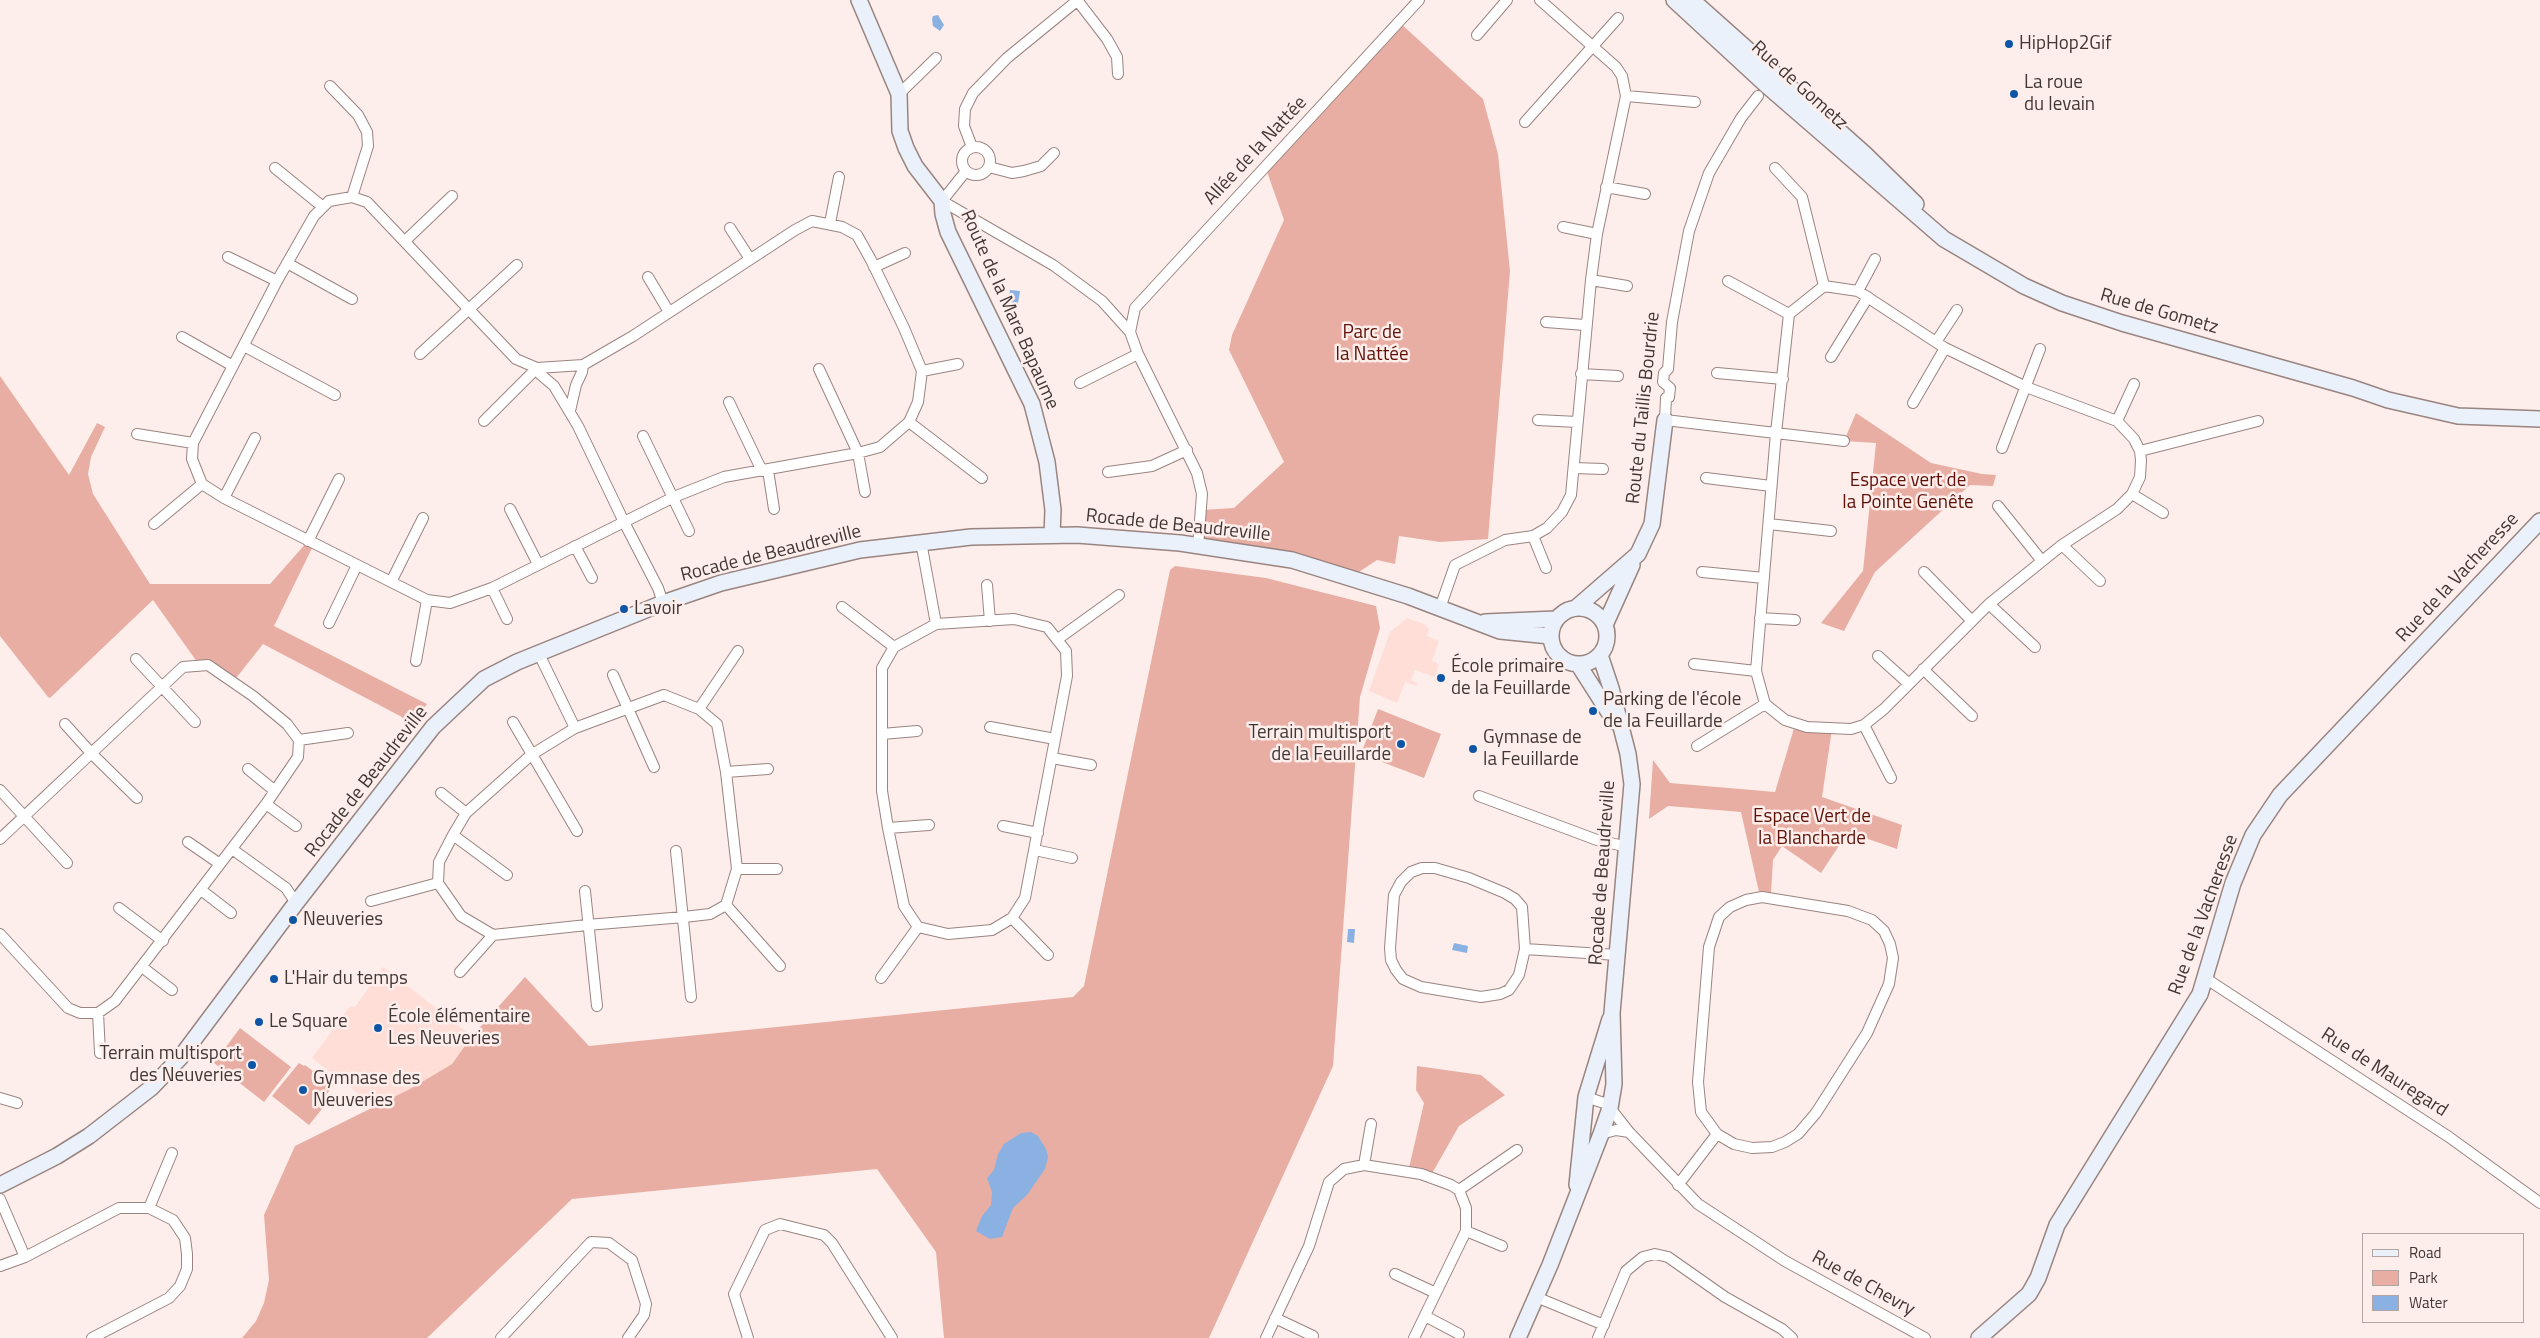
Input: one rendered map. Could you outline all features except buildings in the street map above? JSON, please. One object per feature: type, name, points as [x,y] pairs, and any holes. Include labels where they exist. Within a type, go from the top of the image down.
[{"type":"street","points":[[859,0],[898,94],[936,58]]},
{"type":"street","points":[[972,147],[964,126],[965,109],[973,93],[1007,58],[1077,0],[1107,39],[1117,57],[1118,74]]},
{"type":"street","name":"Allée de la Nattée","points":[[1130,332],[1135,308],[1419,0]]},
{"type":"street","points":[[1477,35],[1507,0]]},
{"type":"street","points":[[1440,608],[1455,564],[1505,540],[1533,536],[1546,528],[1562,512],[1572,496],[1585,326],[1597,234],[1626,96],[1622,76],[1616,67],[1540,0]]},
{"type":"street","name":"Rue de Gometz","points":[[1674,0],[1802,108],[1901,197],[1948,234],[1963,251],[2024,286],[2062,303],[2122,323],[2354,388],[2388,400],[2458,416],[2540,418]]},
{"type":"street","name":"Rue de Gometz","points":[[1692,0],[1802,108]]},
{"type":"street","points":[[1525,122],[1618,18]]},
{"type":"street","points":[[330,86],[358,115],[367,132],[368,146],[352,197]]},
{"type":"street","name":"Route de la Mare Bapaume","points":[[898,94],[898,113],[902,139],[915,166],[942,200],[948,232],[1032,404],[1047,462],[1053,510],[1052,535]]},
{"type":"street","points":[[1626,96],[1695,102]]},
{"type":"street","name":"Route du Taillis Bourdrie","points":[[1605,625],[1634,559],[1652,524],[1666,398],[1669,397],[1670,388],[1663,382],[1664,373],[1668,369],[1672,322],[1689,230],[1709,173],[1740,118],[1758,96]]},
{"type":"street","points":[[972,147],[985,150],[990,158],[989,167]]},
{"type":"street","points":[[966,171],[962,157],[972,147]]},
{"type":"street","points":[[966,171],[978,174],[989,167],[1012,173],[1024,171],[1041,166],[1054,152]]},
{"type":"street","points":[[275,168],[323,207]]},
{"type":"street","points":[[1775,168],[1802,197],[1824,286]]},
{"type":"street","points":[[966,171],[942,200],[1053,265],[1102,301],[1130,332],[1138,354],[1197,473],[1202,494],[1198,547]]},
{"type":"street","points":[[830,223],[839,177]]},
{"type":"street","points":[[1606,187],[1645,194]]},
{"type":"street","points":[[405,240],[452,196]]},
{"type":"street","points":[[352,197],[367,202],[470,308],[516,359],[537,368],[583,365],[812,221],[830,223],[856,235],[904,328],[922,371],[918,402],[909,422],[880,447],[858,453],[724,477],[674,497],[492,588],[450,603],[427,600],[224,498],[202,484],[192,459],[194,443],[233,366],[287,263],[314,216],[323,207],[330,200],[352,197]]},
{"type":"street","points":[[1563,227],[1597,234]]},
{"type":"street","points":[[730,228],[750,259]]},
{"type":"street","points":[[874,267],[905,252]]},
{"type":"street","points":[[228,257],[277,282]]},
{"type":"street","points":[[1858,290],[1875,259]]},
{"type":"street","points":[[287,263],[352,299]]},
{"type":"street","points":[[420,354],[517,265]]},
{"type":"street","points":[[648,277],[670,312]]},
{"type":"street","points":[[1591,280],[1627,286]]},
{"type":"street","points":[[1728,281],[1790,314]]},
{"type":"street","points":[[1824,286],[1858,290],[1941,345],[2026,388],[2117,421],[2134,439],[2140,451],[2140,477],[2132,494],[2117,509],[2062,545],[1990,604],[1909,684],[1864,725],[1851,729],[1795,724],[1765,704],[1756,671],[1776,433],[1790,314],[1824,286]]},
{"type":"street","points":[[1831,357],[1868,297]]},
{"type":"street","points":[[1913,403],[1957,310]]},
{"type":"street","points":[[1546,322],[1585,326]]},
{"type":"street","points":[[182,337],[233,366]]},
{"type":"street","points":[[244,346],[336,395]]},
{"type":"street","points":[[2002,448],[2040,349]]},
{"type":"street","points":[[1080,383],[1138,354]]},
{"type":"street","points":[[922,371],[958,364]]},
{"type":"street","points":[[570,411],[583,365]]},
{"type":"street","points":[[537,368],[540,374],[554,386],[570,411],[664,602]]},
{"type":"street","points":[[484,421],[537,368]]},
{"type":"street","points":[[819,369],[858,453],[865,492]]},
{"type":"street","points":[[1717,373],[1783,379]]},
{"type":"street","points":[[1581,374],[1618,376]]},
{"type":"street","points":[[2117,421],[2134,384]]},
{"type":"street","name":"Rue de Gometz","points":[[2354,388],[2435,404],[2540,408]]},
{"type":"street","points":[[729,402],[765,470],[774,509]]},
{"type":"street","points":[[1538,420],[1577,422]]},
{"type":"street","points":[[1665,420],[1844,440]]},
{"type":"street","points":[[2140,451],[2258,421]]},
{"type":"street","points":[[909,422],[982,478]]},
{"type":"street","points":[[137,434],[194,443]]},
{"type":"street","points":[[643,436],[689,531]]},
{"type":"street","points":[[224,498],[256,438]]},
{"type":"street","points":[[1108,472],[1152,466],[1187,450]]},
{"type":"street","points":[[1574,468],[1603,469]]},
{"type":"street","points":[[1706,478],[1771,486]]},
{"type":"street","points":[[308,541],[339,479]]},
{"type":"street","points":[[154,524],[202,484]]},
{"type":"street","points":[[2132,494],[2163,513]]},
{"type":"street","points":[[1998,506],[2042,561]]},
{"type":"street","points":[[510,509],[538,564]]},
{"type":"street","points":[[391,582],[423,518]]},
{"type":"street","name":"Rue de la Vacheresse","points":[[1979,1338],[2029,1294],[2038,1278],[2058,1225],[2183,1025],[2200,994],[2206,978],[2236,875],[2253,835],[2280,795],[2540,521]]},
{"type":"street","points":[[1769,524],[1831,531]]},
{"type":"street","name":"Rocade de Beaudreville","points":[[0,1186],[90,1136],[151,1088],[196,1039],[296,903],[433,727],[484,679],[664,602],[721,583],[828,556],[921,542],[1052,535],[1121,538],[1292,560],[1440,608],[1500,631],[1550,636]]},
{"type":"street","points":[[1533,536],[1546,568]]},
{"type":"street","points":[[921,542],[936,624]]},
{"type":"street","points":[[2062,545],[2100,581]]},
{"type":"street","points":[[575,546],[592,578]]},
{"type":"street","name":"Route du Taillis Bourdrie","points":[[1577,607],[1634,559]]},
{"type":"street","points":[[329,623],[357,565]]},
{"type":"street","points":[[1702,572],[1764,578]]},
{"type":"street","points":[[1924,572],[1972,621]]},
{"type":"street","points":[[987,585],[990,620]]},
{"type":"street","points":[[492,588],[507,619]]},
{"type":"street","points":[[1058,639],[1119,595]]},
{"type":"street","points":[[416,661],[427,600]]},
{"type":"street","points":[[1990,604],[2035,647]]},
{"type":"street","points":[[842,607],[894,647]]},
{"type":"street","points":[[1577,607],[1594,612],[1605,625],[1607,641],[1600,655],[1594,660],[1578,664],[1562,659],[1556,653],[1550,636],[1556,619],[1562,613],[1577,607]]},
{"type":"street","points":[[1760,618],[1795,620]]},
{"type":"street","points":[[1014,619],[1048,626],[1066,651],[1067,676],[1025,898],[1012,918],[992,930],[948,934],[918,927],[904,906],[882,792],[882,668],[894,647],[936,624],[990,620],[1014,619]]},
{"type":"street","name":"Rocade de Beaudreville","points":[[1480,622],[1556,619]]},
{"type":"street","points":[[699,709],[738,651]]},
{"type":"street","points":[[539,654],[575,728]]},
{"type":"street","name":"Rocade de Beaudreville","points":[[1518,1338],[1602,1134],[1610,1108],[1614,1084],[1612,1013],[1632,784],[1624,737],[1600,655]]},
{"type":"street","points":[[1878,656],[1909,684]]},
{"type":"street","points":[[136,659],[195,722]]},
{"type":"street","name":"Rocade de Beaudreville","points":[[1578,664],[1624,737]]},
{"type":"street","points":[[1694,664],[1756,671]]},
{"type":"street","points":[[0,838],[92,754],[182,667],[208,665],[253,696],[287,724],[299,740],[298,757],[266,804],[115,1001],[98,1013],[80,1014],[68,1008],[0,934]]},
{"type":"street","points":[[1923,669],[1972,716]]},
{"type":"street","points":[[613,675],[626,709],[654,767]]},
{"type":"street","points":[[664,695],[699,709],[717,724],[726,772],[737,869],[726,905],[710,914],[684,918],[588,924],[493,935],[462,916],[438,883],[440,862],[466,813],[531,755],[575,728],[626,709],[664,695]]},
{"type":"street","points":[[1697,746],[1765,704]]},
{"type":"street","points":[[513,722],[577,831]]},
{"type":"street","points":[[65,724],[92,754],[138,798]]},
{"type":"street","points":[[1864,725],[1892,778]]},
{"type":"street","points":[[990,727],[1056,739]]},
{"type":"street","points":[[882,734],[918,731]]},
{"type":"street","points":[[299,740],[348,733]]},
{"type":"street","points":[[1052,758],[1091,765]]},
{"type":"street","points":[[248,768],[275,791]]},
{"type":"street","points":[[726,772],[768,768]]},
{"type":"street","points":[[0,790],[67,863]]},
{"type":"street","points":[[441,793],[466,813]]},
{"type":"street","points":[[1479,796],[1597,840],[1628,847]]},
{"type":"street","points":[[266,804],[296,826]]},
{"type":"street","points":[[888,828],[929,825]]},
{"type":"street","points":[[1003,826],[1038,833]]},
{"type":"street","points":[[453,835],[507,875]]},
{"type":"street","points":[[188,842],[220,864]]},
{"type":"street","points":[[232,849],[286,888],[296,903]]},
{"type":"street","points":[[1034,850],[1072,858]]},
{"type":"street","points":[[676,851],[691,997]]},
{"type":"street","points":[[1435,868],[1505,893],[1515,899],[1522,907],[1525,949],[1520,975],[1514,985],[1500,994],[1481,996],[1412,984],[1403,979],[1391,960],[1394,895],[1401,882],[1411,872],[1435,868]]},
{"type":"street","points":[[737,869],[777,869]]},
{"type":"street","points":[[371,901],[438,883]]},
{"type":"street","points":[[201,890],[231,913]]},
{"type":"street","points":[[585,891],[597,1006]]},
{"type":"street","points":[[1762,898],[1848,911],[1872,920],[1884,931],[1890,944],[1893,958],[1889,984],[1867,1033],[1816,1113],[1798,1134],[1772,1147],[1752,1148],[1734,1144],[1717,1134],[1701,1112],[1698,1082],[1709,947],[1719,918],[1730,907],[1746,900],[1762,898]]},
{"type":"street","points":[[726,905],[780,966]]},
{"type":"street","points":[[118,908],[162,941]]},
{"type":"street","points":[[1012,918],[1048,956]]},
{"type":"street","points":[[881,978],[918,927]]},
{"type":"street","points":[[460,972],[493,935]]},
{"type":"street","points":[[1525,949],[1617,955]]},
{"type":"street","points":[[142,967],[172,990]]},
{"type":"street","name":"Rue de Mauregard","points":[[2206,978],[2449,1137],[2540,1203]]},
{"type":"street","points":[[98,1013],[100,1054]]},
{"type":"street","name":"Rocade de Beaudreville","points":[[1576,1196],[1586,1097],[1612,1013]]},
{"type":"street","points":[[1586,1097],[1608,1104],[1610,1108]]},
{"type":"street","points":[[0,1098],[17,1103]]},
{"type":"street","name":"Rue de Chevry","points":[[1610,1108],[1629,1132],[1698,1204],[1785,1261],[1925,1338]]},
{"type":"street","points":[[1364,1165],[1371,1124]]},
{"type":"street","points":[[1602,1134],[1616,1130],[1629,1132]]},
{"type":"street","points":[[1678,1185],[1717,1134]]},
{"type":"street","points":[[1459,1190],[1517,1150]]},
{"type":"street","points":[[150,1208],[172,1153]]},
{"type":"street","points":[[1266,1338],[1309,1246],[1329,1182],[1344,1169],[1364,1165],[1421,1174],[1451,1185],[1459,1190],[1466,1208],[1466,1231],[1414,1338]]},
{"type":"street","points":[[0,1199],[25,1257]]},
{"type":"street","points":[[0,1266],[25,1257],[119,1208],[150,1208],[173,1220],[184,1238],[187,1269],[180,1286],[169,1298],[92,1338]]},
{"type":"street","points":[[748,1338],[734,1294],[765,1230],[780,1224],[824,1235],[832,1243],[892,1338]]},
{"type":"street","points":[[1466,1231],[1502,1246]]},
{"type":"street","points":[[501,1338],[590,1242],[609,1243],[632,1260],[646,1304],[644,1315],[628,1338]]},
{"type":"street","points":[[1598,1338],[1626,1271],[1642,1257],[1655,1254],[1668,1257],[1725,1297],[1782,1329],[1792,1338]]},
{"type":"street","points":[[1395,1274],[1436,1293]]},
{"type":"street","points":[[1536,1296],[1604,1325]]},
{"type":"street","points":[[1425,1316],[1459,1334]]},
{"type":"street","points":[[1275,1318],[1313,1336]]},
{"type":"shaded area","points":[[1407,618],[1424,624],[1429,629],[1427,636],[1439,641],[1432,661],[1439,664],[1435,677],[1415,670],[1411,680],[1417,683],[1416,686],[1405,682],[1397,703],[1369,691],[1390,632]]},
{"type":"shaded area","points":[[383,967],[472,1036],[452,1064],[375,1107],[312,1058],[350,1006],[355,1007]]},
{"type":"green space","name":"Parc de la Nattée","points":[[1399,22],[1483,99],[1498,154],[1510,271],[1488,539],[1440,542],[1399,536],[1395,564],[1377,560],[1350,578],[1198,547],[1202,510],[1234,508],[1284,462],[1229,350],[1232,335],[1284,220],[1265,166]]},
{"type":"green space","points":[[0,376],[69,475],[97,423],[105,427],[91,457],[88,474],[93,494],[150,584],[270,584],[308,541],[314,544],[274,626],[427,704],[406,730],[402,717],[263,644],[233,682],[200,666],[153,600],[50,698],[48,697],[0,636]]},
{"type":"green space","name":"Espace vert de la Pointe Genête","points":[[1856,413],[1931,463],[1982,474],[1996,475],[1993,486],[1970,485],[1875,572],[1844,631],[1821,623],[1863,571],[1876,443],[1844,441]]},
{"type":"green space","points":[[1175,566],[1266,578],[1376,606],[1380,628],[1360,697],[1333,1066],[1209,1338],[944,1338],[936,1252],[877,1169],[572,1199],[427,1338],[242,1338],[256,1321],[264,1303],[269,1280],[264,1215],[295,1146],[410,1089],[452,1064],[472,1036],[525,977],[589,1046],[1073,997],[1084,986],[1170,570]]},
{"type":"green space","name":"Terrain multisport de la Feuillarde","points":[[1378,709],[1441,734],[1424,778],[1361,754]]},
{"type":"green space","name":"Espace Vert de la Blancharde","points":[[1795,725],[1832,729],[1822,797],[1902,825],[1897,849],[1848,832],[1821,873],[1782,846],[1773,860],[1771,893],[1759,892],[1741,812],[1668,806],[1649,819],[1653,760],[1670,783],[1775,792]]},
{"type":"green space","name":"Terrain multisport des Neuveries","points":[[240,1028],[291,1067],[264,1102],[214,1063]]},
{"type":"green space","name":"Gymnase des Neuveries","points":[[299,1063],[305,1065],[333,1086],[326,1095],[330,1099],[309,1125],[272,1096]]},
{"type":"green space","points":[[1417,1066],[1481,1075],[1505,1095],[1459,1126],[1430,1177],[1408,1172],[1424,1103],[1416,1090]]},
{"type":"water","points":[[938,15],[944,25],[940,31],[933,26],[932,19],[933,16]]},
{"type":"water","points":[[1010,290],[1020,291],[1017,309],[1008,307]]},
{"type":"water","points":[[1348,929],[1355,929],[1354,943],[1347,942]]},
{"type":"water","points":[[1454,943],[1468,946],[1467,953],[1452,950]]},
{"type":"water","points":[[1031,1132],[1038,1136],[1046,1149],[1048,1157],[1045,1169],[1027,1195],[1013,1208],[1002,1237],[990,1239],[976,1231],[982,1216],[991,1205],[992,1192],[987,1178],[994,1170],[998,1154],[1004,1144],[1021,1133]]},
{"type":"place","name":"HipHop2Gif","points":[[2009,44]]},
{"type":"place","name":"La roue du levain","points":[[2014,94]]},
{"type":"place","name":"Lavoir","points":[[624,609]]},
{"type":"place","name":"École primaire de la Feuillarde","points":[[1441,678]]},
{"type":"place","name":"Parking de l'école de la Feuillarde","points":[[1593,711]]},
{"type":"place","name":"Terrain multisport de la Feuillarde","points":[[1401,744]]},
{"type":"place","name":"Gymnase de la Feuillarde","points":[[1473,749]]},
{"type":"place","name":"Neuveries","points":[[293,920]]},
{"type":"place","name":"L'Hair du temps","points":[[274,979]]},
{"type":"place","name":"Le Square","points":[[259,1022]]},
{"type":"place","name":"École élémentaire Les Neuveries","points":[[378,1028]]},
{"type":"place","name":"Terrain multisport des Neuveries","points":[[252,1065]]},
{"type":"place","name":"Gymnase des Neuveries","points":[[303,1090]]}]
